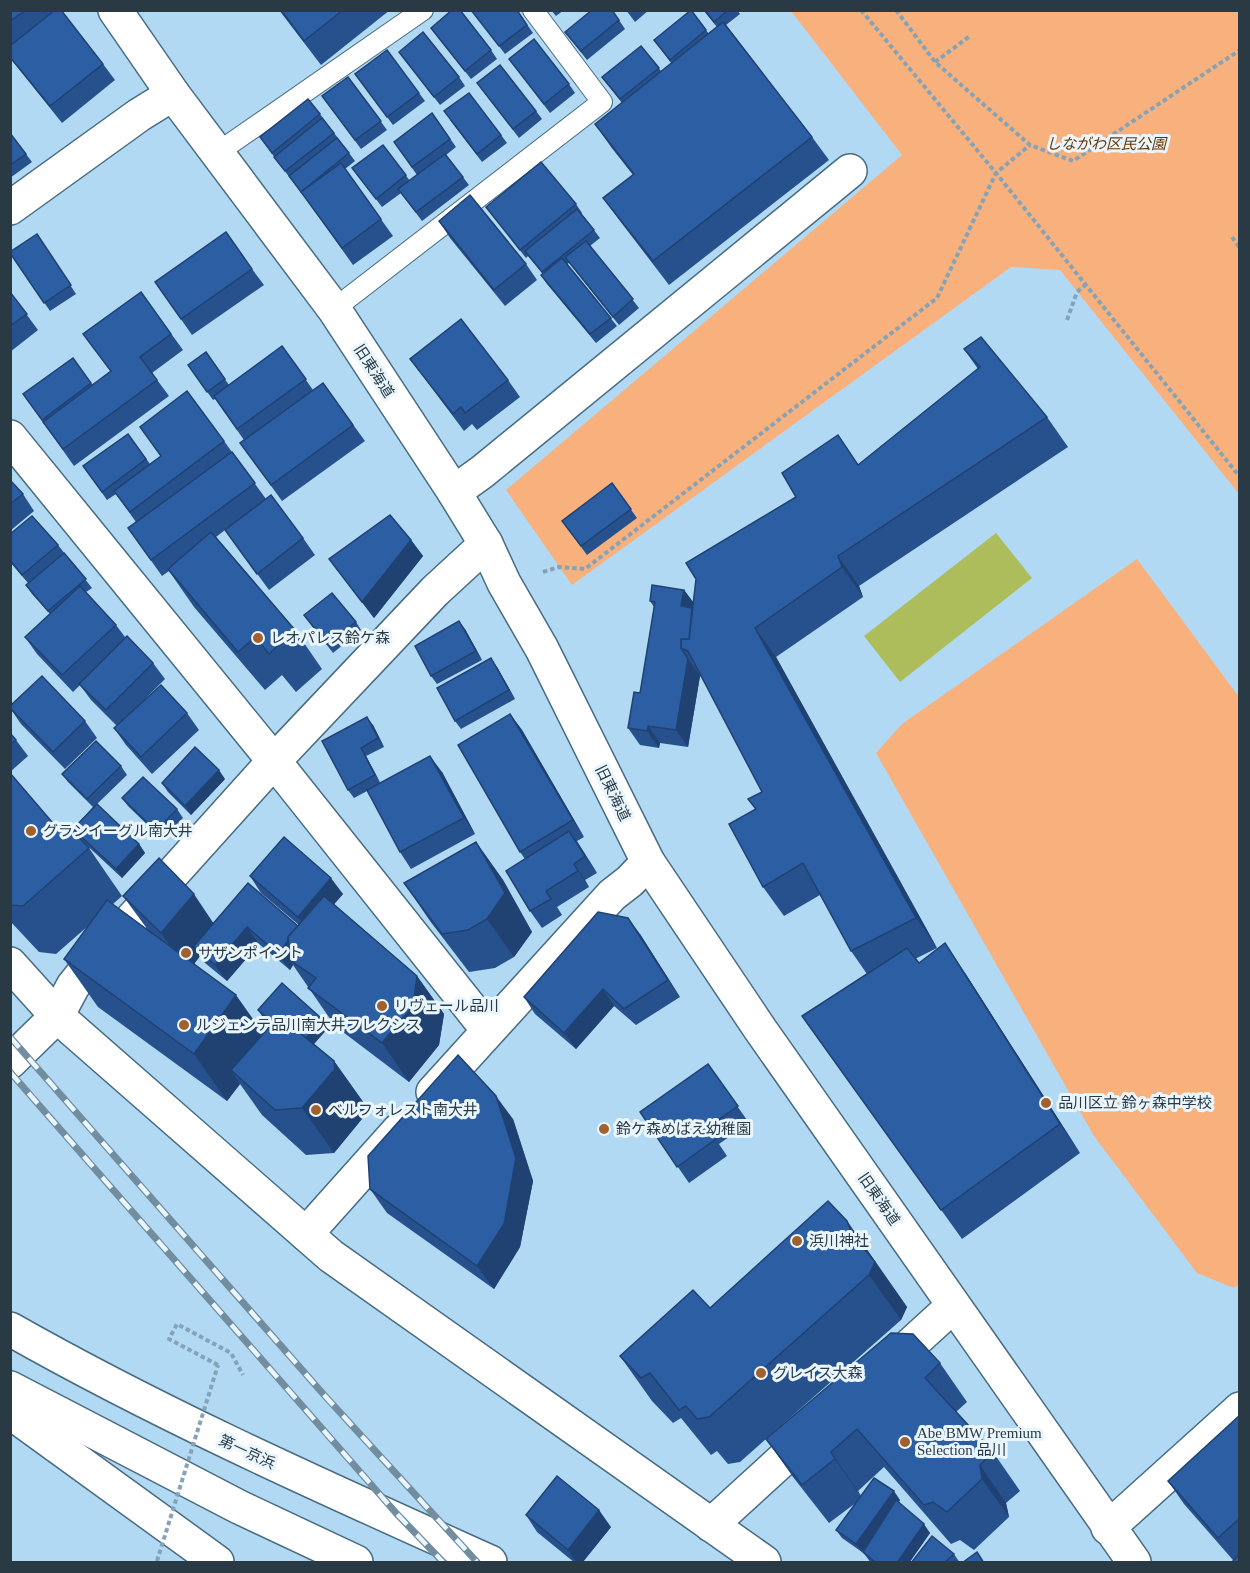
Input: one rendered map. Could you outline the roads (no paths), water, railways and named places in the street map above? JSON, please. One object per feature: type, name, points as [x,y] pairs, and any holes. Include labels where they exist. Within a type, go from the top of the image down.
[{"type":"main road","name":"旧東海道","points":[[115,10],[173,94],[334,309],[454,492],[486,544],[504,583],[542,649],[648,862],[760,1029],[1134,1563]]},
{"type":"main road","points":[[10,208],[139,115],[173,94]]},
{"type":"main road","points":[[454,492],[491,465],[850,171]]},
{"type":"main road","points":[[10,437],[489,1030]]},
{"type":"main road","points":[[10,1062],[57,1016],[73,986],[85,971],[274,761],[435,591],[486,544]]},
{"type":"main road","points":[[306,1234],[612,895],[630,881],[648,862]]},
{"type":"main road","points":[[10,964],[57,1016],[330,1256],[764,1563]]},
{"type":"main road","points":[[861,1390],[954,1306]]},
{"type":"main road","name":"第一京浜","points":[[10,1329],[61,1358],[223,1441],[490,1563]]},
{"type":"main road","points":[[10,1388],[239,1507],[356,1563]]},
{"type":"main road","points":[[1108,1528],[1239,1409]]},
{"type":"main road","points":[[10,1412],[217,1563]]},
{"type":"main road","points":[[711,1525],[836,1412]]},
{"type":"lane","points":[[217,153],[423,10]]},
{"type":"lane","points":[[334,309],[602,102],[533,10]]},
{"type":"railway","points":[[10,1037],[325,1396],[477,1562]]},
{"type":"railway","points":[[10,1072],[396,1513],[443,1562]]},
{"type":"place","name":"レオパレス鈴ケ森","points":[[258,638]]},
{"type":"place","name":"グランイーグル南大井","points":[[31,831]]},
{"type":"place","name":"サザンポイント","points":[[186,953]]},
{"type":"place","name":"リヴェール品川","points":[[382,1006]]},
{"type":"place","name":"ルジェンテ品川南大井フレクシス","points":[[184,1025]]},
{"type":"place","name":"品川区立 鈴ヶ森中学校","points":[[1046,1103]]},
{"type":"place","name":"ベルフォレスト南大井","points":[[316,1110]]},
{"type":"place","name":"鈴ケ森めばえ幼稚園","points":[[604,1129]]},
{"type":"place","name":"浜川神社","points":[[797,1241]]},
{"type":"place","name":"グレイス大森","points":[[761,1373]]},
{"type":"place","name":"Abe BMW Premium Selection 品川","points":[[905,1442]]},
{"type":"park label","name":"しながわ区民公園","points":[[1106,144]]}]
